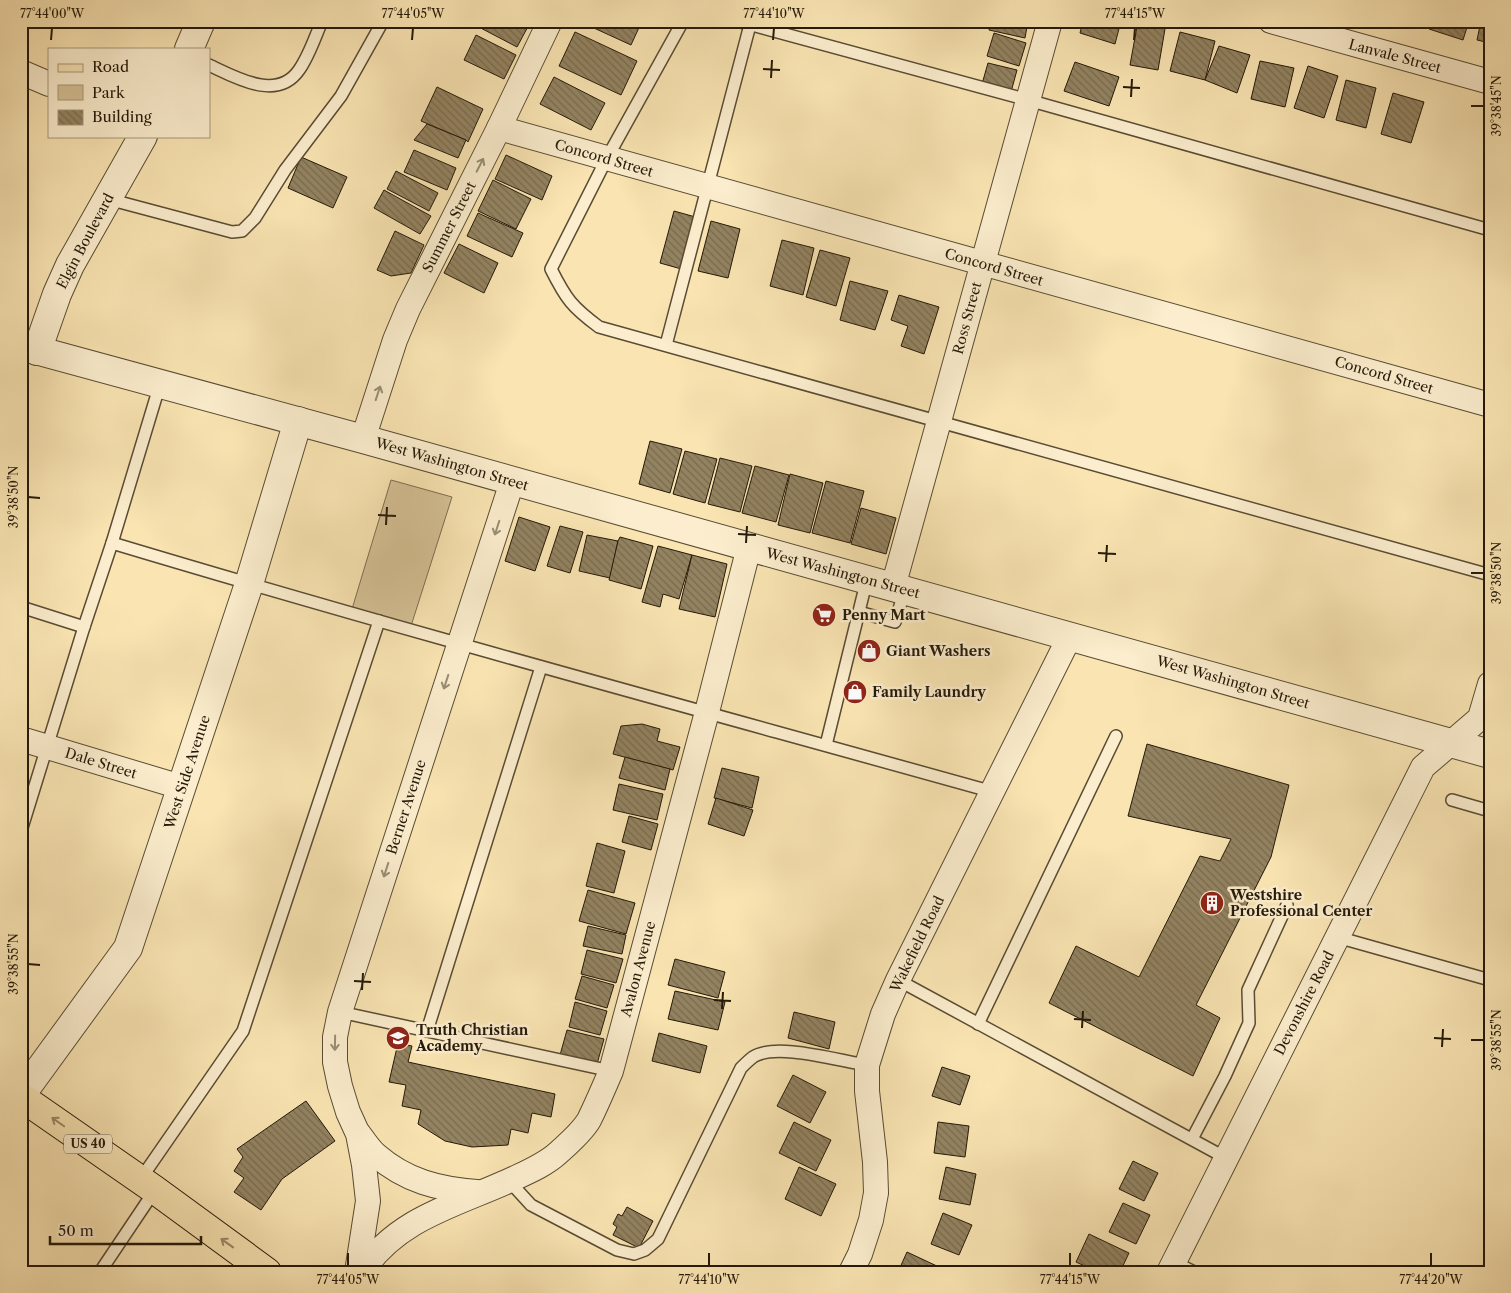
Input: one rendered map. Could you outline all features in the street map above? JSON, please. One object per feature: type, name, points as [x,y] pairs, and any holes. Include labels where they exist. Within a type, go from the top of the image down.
[{"type":"main road","name":"US 40","points":[[21,1096],[267,1272]]},
{"type":"street","points":[[189,48],[201,21]]},
{"type":"street","name":"Summer Street","points":[[363,439],[395,340],[408,309],[499,128],[550,21]]},
{"type":"street","name":"Ross Street","points":[[899,588],[939,421],[1050,21]]},
{"type":"street","name":"Lanvale Street","points":[[1271,21],[1490,82]]},
{"type":"street","points":[[21,72],[48,84]]},
{"type":"street","name":"Concord Street","points":[[499,128],[1490,405]]},
{"type":"street","name":"Elgin Boulevard","points":[[29,348],[70,265],[142,138]]},
{"type":"street","name":"West Washington Street","points":[[29,348],[867,579],[1490,754]]},
{"type":"street","name":"West Side Avenue","points":[[21,1096],[128,948],[249,584],[298,421]]},
{"type":"street","name":"Berner Avenue","points":[[358,1272],[368,1201],[358,1134],[348,1112],[335,1062],[335,1037],[340,1012],[512,482]]},
{"type":"street","name":"Avalon Avenue","points":[[362,1272],[386,1243],[413,1222],[440,1208],[484,1192],[543,1164],[574,1138],[588,1121],[611,1071],[708,712],[749,547]]},
{"type":"street","name":"Wakefield Road","points":[[851,1272],[860,1254],[871,1220],[876,1193],[876,1162],[867,1091],[867,1065],[883,1014],[898,980],[1070,636]]},
{"type":"street","name":"Devonshire Road","points":[[1179,1268],[1226,1158],[1423,767],[1480,718],[1490,684]]},
{"type":"street","name":"Dale Street","points":[[21,739],[181,787]]},
{"type":"street","name":"Berner Avenue","points":[[358,1134],[375,1154],[394,1169],[413,1178],[435,1187],[484,1192]]},
{"type":"street","points":[[365,1183],[413,1178]]},
{"type":"lane","points":[[210,65],[251,83],[269,86],[285,84],[299,71],[322,21]]},
{"type":"lane","points":[[108,199],[232,232],[242,231],[255,218],[286,170],[340,96],[383,21]]},
{"type":"lane","points":[[683,21],[607,158],[551,269],[564,296],[579,312],[599,327],[1490,575]]},
{"type":"lane","points":[[738,21],[1028,100],[1490,230]]},
{"type":"lane","points":[[666,345],[750,23]]},
{"type":"lane","points":[[21,831],[160,384]]},
{"type":"lane","points":[[112,543],[541,667],[993,792]]},
{"type":"lane","points":[[826,745],[867,579]]},
{"type":"lane","points":[[858,612],[895,622],[899,588]]},
{"type":"lane","points":[[21,607],[84,627]]},
{"type":"lane","points":[[100,1272],[147,1185],[243,1031],[379,621]]},
{"type":"lane","points":[[428,1031],[541,667]]},
{"type":"lane","points":[[978,1024],[1116,736]]},
{"type":"lane","points":[[1452,800],[1490,811]]},
{"type":"lane","points":[[1192,1139],[1250,1023],[1248,990],[1287,905]]},
{"type":"lane","points":[[1337,937],[1490,980]]},
{"type":"lane","points":[[898,980],[1226,1158]]},
{"type":"lane","points":[[340,1012],[611,1071]]},
{"type":"lane","points":[[509,1181],[532,1204],[617,1250],[634,1254],[646,1250],[658,1239],[741,1068],[754,1057],[766,1052],[782,1050],[867,1065]]},
{"type":"green space","points":[[391,480],[452,497],[411,626],[352,609]]},
{"type":"building","points":[[475,21],[531,21],[517,47],[473,24]]},
{"type":"building","points":[[585,21],[642,21],[631,45],[583,23]]},
{"type":"building","points":[[991,21],[1028,21],[1025,38],[989,30]]},
{"type":"building","points":[[1083,21],[1121,21],[1115,44],[1080,33]]},
{"type":"building","points":[[1138,21],[1166,23],[1158,70],[1130,65]]},
{"type":"building","points":[[1432,21],[1469,21],[1463,40],[1429,29]]},
{"type":"building","points":[[1481,21],[1490,21],[1490,43],[1477,40]]},
{"type":"building","points":[[575,32],[637,61],[621,95],[559,66]]},
{"type":"building","points":[[1180,32],[1215,41],[1205,80],[1170,71]]},
{"type":"building","points":[[994,33],[1026,43],[1019,66],[987,56]]},
{"type":"building","points":[[476,35],[516,55],[504,79],[464,60]]},
{"type":"building","points":[[1219,46],[1250,55],[1237,93],[1205,80]]},
{"type":"building","points":[[1260,61],[1294,68],[1285,107],[1251,99]]},
{"type":"building","points":[[1075,62],[1119,77],[1109,106],[1064,91]]},
{"type":"building","points":[[988,63],[1017,70],[1011,92],[982,84]]},
{"type":"building","points":[[1308,66],[1338,76],[1324,118],[1294,108]]},
{"type":"building","points":[[554,77],[605,103],[591,130],[540,104]]},
{"type":"building","points":[[1346,80],[1376,88],[1366,128],[1336,120]]},
{"type":"building","points":[[437,87],[483,109],[468,142],[421,121]]},
{"type":"building","points":[[1393,93],[1424,102],[1411,143],[1381,134]]},
{"type":"building","points":[[427,124],[466,140],[458,158],[414,140]]},
{"type":"building","points":[[414,150],[456,168],[447,190],[404,172]]},
{"type":"building","points":[[506,155],[552,176],[542,200],[495,179]]},
{"type":"building","points":[[301,157],[347,177],[333,208],[288,188]]},
{"type":"building","points":[[396,171],[438,193],[429,211],[387,189]]},
{"type":"building","points":[[493,180],[531,199],[516,229],[478,211]]},
{"type":"building","points":[[384,190],[431,216],[420,234],[374,208]]},
{"type":"building","points":[[674,211],[699,218],[685,270],[660,263]]},
{"type":"building","points":[[478,213],[523,233],[512,257],[467,236]]},
{"type":"building","points":[[711,221],[740,229],[728,278],[698,271]]},
{"type":"building","points":[[395,231],[424,245],[411,273],[391,276],[377,270]]},
{"type":"building","points":[[782,240],[814,248],[803,295],[770,286]]},
{"type":"building","points":[[459,244],[498,263],[484,293],[444,273]]},
{"type":"building","points":[[820,250],[850,258],[836,306],[806,297]]},
{"type":"building","points":[[850,281],[888,291],[875,330],[840,320]]},
{"type":"building","points":[[899,295],[939,307],[924,354],[901,346],[908,326],[891,320]]},
{"type":"building","points":[[650,441],[682,449],[670,493],[639,484]]},
{"type":"building","points":[[685,451],[717,459],[705,503],[673,494]]},
{"type":"building","points":[[720,458],[752,466],[740,512],[708,504]]},
{"type":"building","points":[[755,466],[789,475],[776,522],[742,513]]},
{"type":"building","points":[[790,474],[823,483],[810,533],[778,525]]},
{"type":"building","points":[[826,481],[864,491],[850,543],[812,533]]},
{"type":"building","points":[[861,508],[896,518],[886,554],[851,544]]},
{"type":"building","points":[[519,517],[550,527],[535,571],[505,561]]},
{"type":"building","points":[[560,526],[583,532],[570,573],[547,566]]},
{"type":"building","points":[[587,535],[618,541],[610,578],[579,571]]},
{"type":"building","points":[[620,537],[653,546],[641,589],[609,580]]},
{"type":"building","points":[[658,546],[692,555],[679,599],[663,594],[660,607],[642,602]]},
{"type":"building","points":[[692,555],[727,564],[715,617],[679,609]]},
{"type":"building","points":[[642,724],[660,729],[657,741],[680,747],[673,770],[613,754],[621,726]]},
{"type":"building","name":"Westshire Professional Center","points":[[1147,744],[1289,785],[1271,857],[1196,1005],[1220,1018],[1193,1076],[1049,1003],[1076,946],[1139,977],[1200,856],[1220,861],[1231,839],[1128,816]]},
{"type":"building","points":[[625,757],[670,769],[665,790],[619,778]]},
{"type":"building","points":[[722,768],[759,777],[752,808],[714,798]]},
{"type":"building","points":[[619,784],[663,794],[657,820],[613,810]]},
{"type":"building","points":[[716,798],[753,810],[744,836],[708,824]]},
{"type":"building","points":[[629,816],[658,824],[651,850],[622,842]]},
{"type":"building","points":[[597,843],[625,851],[614,893],[586,886]]},
{"type":"building","points":[[588,890],[635,903],[626,934],[579,921]]},
{"type":"building","points":[[588,926],[626,935],[622,954],[583,946]]},
{"type":"building","points":[[587,950],[623,959],[616,983],[581,974]]},
{"type":"building","points":[[675,959],[725,972],[718,998],[668,985]]},
{"type":"building","points":[[582,976],[614,985],[607,1008],[575,999]]},
{"type":"building","points":[[675,991],[725,1002],[718,1030],[668,1019]]},
{"type":"building","points":[[575,1002],[607,1011],[600,1035],[569,1027]]},
{"type":"building","points":[[794,1012],[835,1022],[829,1049],[788,1038]]},
{"type":"building","points":[[567,1030],[604,1039],[597,1064],[560,1055]]},
{"type":"building","points":[[659,1033],[707,1046],[700,1073],[652,1061]]},
{"type":"building","points":[[398,1043],[412,1046],[408,1062],[555,1094],[551,1117],[532,1113],[528,1133],[511,1129],[508,1145],[472,1147],[445,1141],[418,1124],[421,1110],[402,1106],[406,1085],[389,1082]]},
{"type":"building","points":[[942,1067],[970,1076],[960,1105],[932,1096]]},
{"type":"building","points":[[793,1075],[826,1092],[810,1123],[777,1106]]},
{"type":"building","points":[[306,1101],[335,1141],[282,1179],[261,1210],[234,1192],[244,1178],[234,1171],[243,1157],[237,1149]]},
{"type":"building","points":[[794,1122],[831,1140],[816,1171],[779,1153]]},
{"type":"building","points":[[938,1122],[969,1126],[965,1157],[934,1153]]},
{"type":"building","points":[[1133,1161],[1158,1173],[1144,1201],[1119,1189]]},
{"type":"building","points":[[799,1167],[836,1184],[821,1216],[785,1199]]},
{"type":"building","points":[[946,1167],[976,1174],[970,1205],[939,1199]]},
{"type":"building","points":[[1123,1203],[1150,1215],[1136,1244],[1109,1232]]},
{"type":"building","points":[[627,1207],[653,1221],[639,1248],[613,1235],[617,1227],[613,1224],[618,1214],[622,1216]]},
{"type":"building","points":[[943,1213],[972,1225],[959,1255],[931,1244]]},
{"type":"building","points":[[1089,1234],[1129,1253],[1120,1272],[1098,1272],[1076,1262]]},
{"type":"building","points":[[907,1252],[939,1267],[936,1272],[898,1272]]},
{"type":"place","name":"Penny Mart","points":[[824,615]]},
{"type":"place","name":"Giant Washers","points":[[869,651]]},
{"type":"place","name":"Family Laundry","points":[[855,692]]},
{"type":"place","name":"Westshire Professional Center","points":[[1212,903]]},
{"type":"place","name":"Truth Christian Academy","points":[[398,1038]]}]
